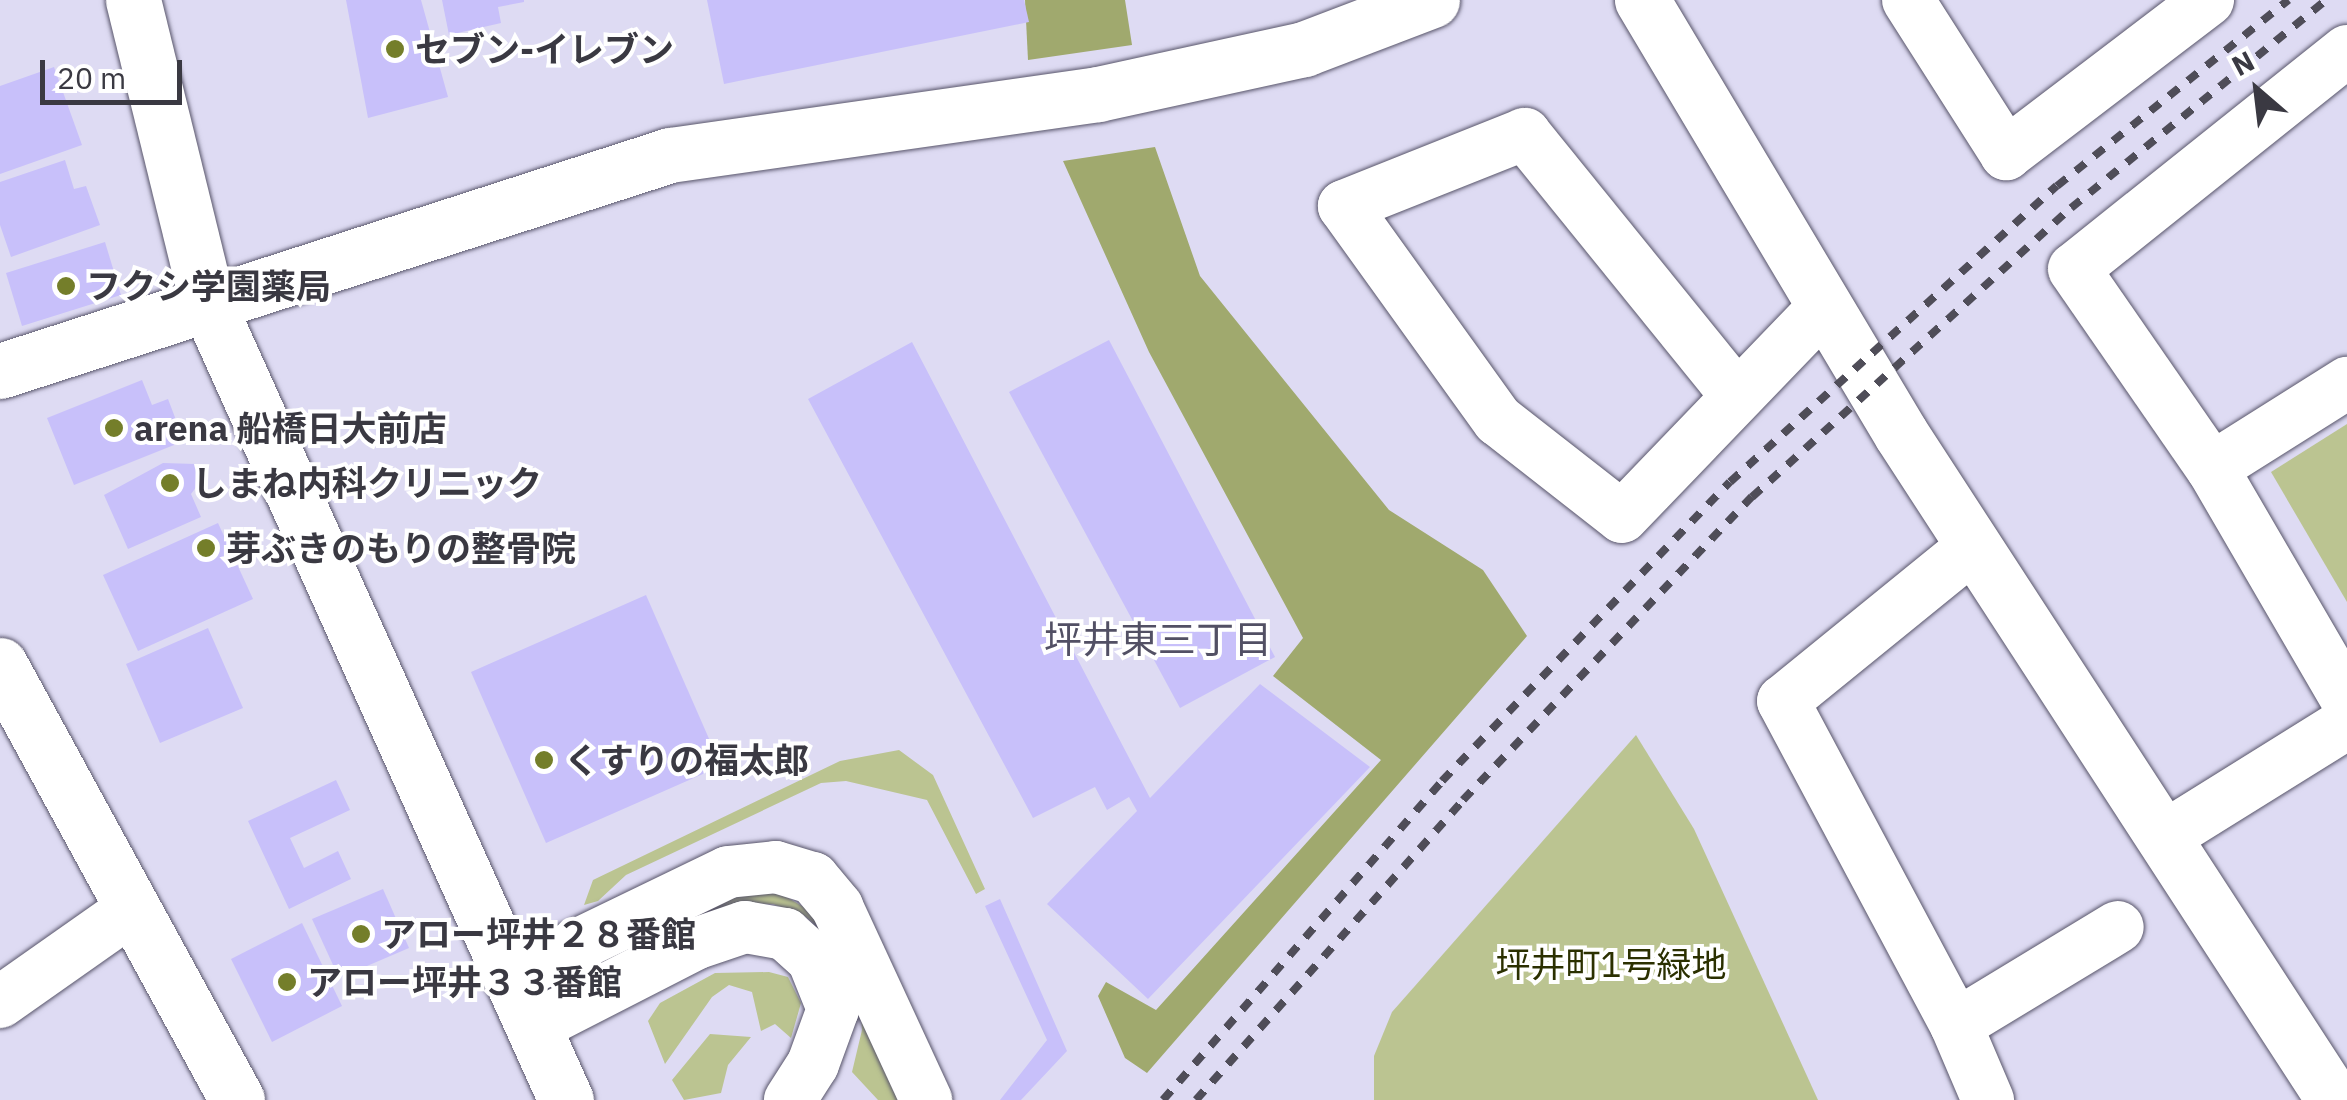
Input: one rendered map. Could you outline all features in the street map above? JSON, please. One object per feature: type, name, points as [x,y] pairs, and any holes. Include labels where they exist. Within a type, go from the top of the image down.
[{"type":"street","points":[[133,0],[207,302],[566,1100]]},
{"type":"street","points":[[0,370],[670,155],[1098,94],[1304,48],[1432,0]]},
{"type":"street","points":[[1642,0],[1824,306],[1974,546],[2164,837],[2321,1096]]},
{"type":"street","points":[[1908,0],[2006,154],[2208,0]]},
{"type":"street","points":[[2347,50],[2074,268],[2212,468],[2347,700]]},
{"type":"street","points":[[1736,395],[1526,134],[1344,206],[1498,420],[1622,517],[1824,306]]},
{"type":"street","points":[[2212,468],[2347,382]]},
{"type":"street","points":[[1974,546],[1783,702],[1956,1025],[1988,1100]]},
{"type":"street","points":[[0,665],[236,1100]]},
{"type":"street","points":[[2164,837],[2347,723]]},
{"type":"street","points":[[509,978],[728,872],[776,867],[794,872],[813,878],[838,907],[926,1100]]},
{"type":"street","points":[[0,1002],[132,910]]},
{"type":"street","points":[[1956,1025],[2118,927]]},
{"type":"street","points":[[533,1027],[695,944],[744,928],[785,934],[814,958],[834,1008],[813,1064],[790,1100]]},
{"type":"green space","points":[[1025,0],[1125,0],[1132,45],[1028,60]]},
{"type":"green space","points":[[1155,147],[1200,276],[1389,510],[1483,570],[1527,636],[1147,1073],[1125,1058],[1098,996],[1106,982],[1156,1010],[1381,760],[1273,676],[1303,638],[1149,352],[1063,161]]},
{"type":"green space","points":[[2347,424],[2347,602],[2271,472]]},
{"type":"green space","name":"坪井町1号緑地","points":[[1636,735],[1694,829],[1818,1100],[1374,1100],[1374,1056],[1392,1012]]},
{"type":"green space","points":[[899,750],[933,775],[985,889],[976,894],[927,800],[846,781],[821,783],[626,875],[598,901],[584,905],[593,880],[840,761]]},
{"type":"green space","points":[[736,888],[776,891],[828,921],[889,1045],[903,1100],[878,1100],[852,1072],[862,1030],[860,1001],[825,932],[805,916],[773,904],[737,903],[615,953],[609,941]]},
{"type":"green space","points":[[769,972],[788,977],[801,1003],[791,1038],[775,1024],[761,1031],[752,992],[729,985],[712,997],[665,1064],[648,1021],[660,1003],[715,973]]},
{"type":"green space","points":[[710,1034],[751,1037],[728,1065],[721,1093],[684,1100],[672,1080]]},
{"type":"building","name":"セブン-イレブン","points":[[346,0],[421,0],[448,97],[368,118]]},
{"type":"building","points":[[442,0],[524,2],[498,7],[501,23],[449,35]]},
{"type":"building","points":[[707,0],[1024,0],[1029,22],[724,84]]},
{"type":"building","points":[[54,67],[82,145],[0,174],[0,86]]},
{"type":"building","points":[[65,160],[74,189],[86,186],[100,225],[11,257],[0,225],[0,182]]},
{"type":"building","points":[[105,242],[121,295],[22,326],[6,273]]},
{"type":"building","points":[[1109,340],[1275,657],[1180,708],[1009,392]]},
{"type":"building","points":[[912,342],[1150,798],[1260,684],[1370,767],[1148,999],[1047,904],[1137,811],[1129,797],[1107,810],[1095,787],[1033,818],[808,399]]},
{"type":"building","points":[[142,380],[152,405],[168,399],[184,441],[74,485],[47,418]]},
{"type":"building","points":[[163,463],[196,464],[203,478],[191,494],[201,517],[128,549],[104,495]]},
{"type":"building","points":[[218,523],[253,599],[138,651],[103,575]]},
{"type":"building","points":[[646,595],[721,766],[546,843],[471,672]]},
{"type":"building","points":[[208,628],[243,708],[160,743],[126,664]]},
{"type":"building","points":[[336,780],[350,810],[290,838],[304,868],[338,851],[351,879],[289,909],[248,821]]},
{"type":"building","name":"アロー坪井２８番館","points":[[383,889],[409,948],[339,978],[312,919]]},
{"type":"building","points":[[1000,899],[1067,1051],[1021,1100],[1000,1100],[1047,1040],[985,906]]},
{"type":"building","name":"アロー坪井３３番館","points":[[302,923],[342,1006],[272,1042],[231,959]]},
{"type":"railway","points":[[1163,1100],[1442,781],[1730,482],[2057,186],[2288,0]]},
{"type":"railway","points":[[1196,1100],[1463,800],[1752,497],[2071,208],[2326,0]]},
{"type":"place","name":"セブン-イレブン","points":[[395,49]]},
{"type":"place","name":"フクシ学園薬局","points":[[66,286]]},
{"type":"place","name":"arena 船橋日大前店","points":[[114,428]]},
{"type":"place","name":"しまね内科クリニック","points":[[170,483]]},
{"type":"place","name":"芽ぶきのもりの整骨院","points":[[206,548]]},
{"type":"place","name":"くすりの福太郎","points":[[544,760]]},
{"type":"place","name":"アロー坪井２８番館","points":[[361,934]]},
{"type":"place","name":"アロー坪井３３番館","points":[[287,982]]},
{"type":"district","name":"坪井東三丁目","points":[[1158,639]]}]
